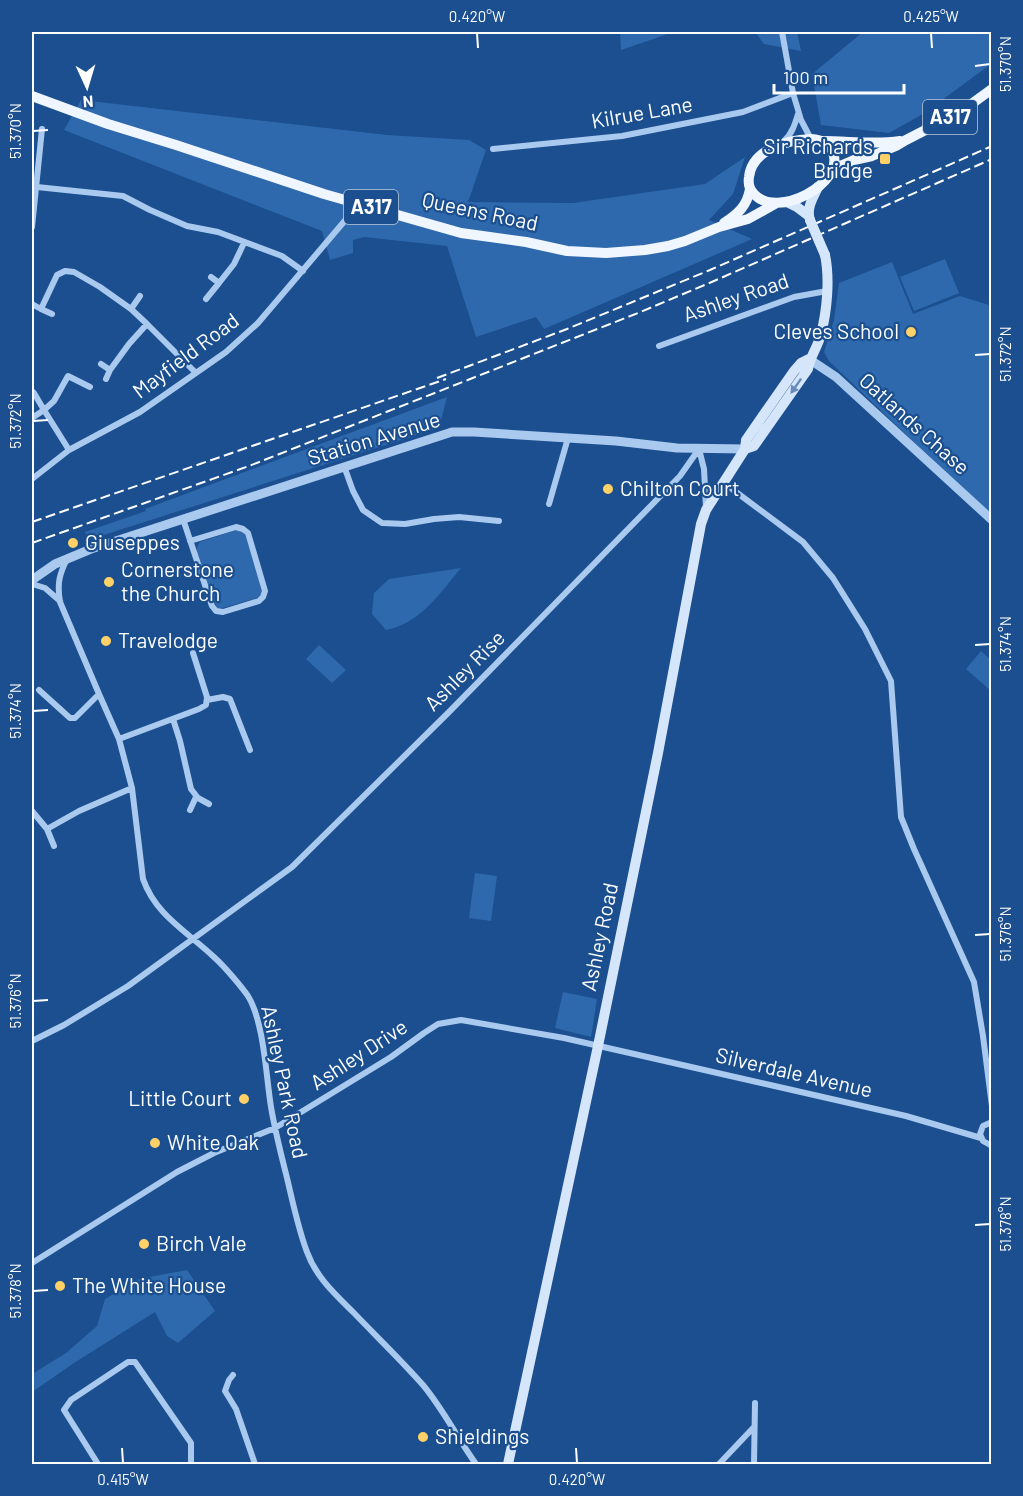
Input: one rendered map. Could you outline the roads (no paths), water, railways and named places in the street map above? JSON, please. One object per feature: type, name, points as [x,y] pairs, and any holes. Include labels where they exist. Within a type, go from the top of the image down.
[{"type":"main road","name":"A317","points":[[833,169],[854,159],[881,153],[896,146],[939,123],[992,89]]},
{"type":"main road","name":"Queens Road","points":[[32,96],[90,118],[360,204],[461,233],[526,242],[554,249],[579,252],[618,252],[668,246],[718,227],[748,219],[775,204]]},
{"type":"main road","points":[[811,139],[824,141],[829,145],[833,151],[835,163],[829,176],[818,187],[787,202],[775,204],[766,203],[754,195],[750,189],[749,173],[758,158],[781,143],[811,139]]},
{"type":"main road","name":"A317","points":[[824,141],[879,143],[906,140]]},
{"type":"main road","points":[[810,218],[810,203],[818,187]]},
{"type":"main road","name":"Queens Road","points":[[718,227],[743,208],[750,189]]},
{"type":"main road","points":[[787,202],[810,218]]},
{"type":"main road","name":"Ashley Road","points":[[508,1464],[598,1047],[658,753],[701,524],[706,510],[745,449],[754,446],[808,369],[809,359],[821,336],[828,267],[810,218]]},
{"type":"main road","name":"Ashley Road","points":[[500,1464],[512,1442]]},
{"type":"street","points":[[783,32],[793,93],[801,120],[811,139]]},
{"type":"street","name":"Kilrue Lane","points":[[493,149],[622,136],[742,112],[793,93]]},
{"type":"street","points":[[781,143],[793,129],[798,112]]},
{"type":"street","points":[[32,227],[42,129]]},
{"type":"street","points":[[37,186],[123,196],[187,226],[218,232],[282,256],[303,271]]},
{"type":"street","name":"Mayfield Road","points":[[32,479],[69,450],[140,412],[226,352],[258,323],[360,204]]},
{"type":"street","points":[[206,299],[234,264],[244,243]]},
{"type":"street","points":[[41,309],[57,275],[65,271],[74,272],[131,309],[196,373]]},
{"type":"street","points":[[211,277],[219,283]]},
{"type":"street","name":"Ashley Road","points":[[659,345],[794,297],[827,291]]},
{"type":"street","points":[[131,309],[140,296]]},
{"type":"street","points":[[32,304],[52,314]]},
{"type":"street","points":[[106,379],[129,344],[147,324]]},
{"type":"street","name":"Oatlands Chase","points":[[809,359],[836,378],[992,520]]},
{"type":"street","points":[[101,364],[110,370]]},
{"type":"street","points":[[32,418],[54,401],[68,376],[90,387]]},
{"type":"street","points":[[32,391],[69,450]]},
{"type":"street","name":"Station Avenue","points":[[32,582],[44,571],[91,549],[452,432],[568,438],[699,449],[745,449]]},
{"type":"street","points":[[549,504],[568,438]]},
{"type":"street","points":[[699,449],[704,469],[706,510]]},
{"type":"street","name":"Ashley Rise","points":[[32,1041],[128,986],[292,867],[680,476],[699,449]]},
{"type":"street","points":[[344,466],[363,510],[382,523],[405,524],[459,518],[499,521]]},
{"type":"street","points":[[724,483],[803,542],[832,578],[865,629],[891,681],[901,817],[918,860],[974,982],[992,1106]]},
{"type":"street","points":[[183,519],[190,541],[212,606],[216,611],[223,612],[259,601],[263,597],[265,591],[248,533],[243,529],[236,527],[190,541]]},
{"type":"street","name":"Ashley Park Road","points":[[67,559],[60,573],[58,590],[60,602],[119,739],[132,788],[143,879],[147,891],[168,918],[217,959],[247,996],[255,1012],[275,1128],[297,1222],[313,1266],[337,1296],[424,1387],[476,1464]]},
{"type":"street","points":[[32,582],[45,588],[60,602]]},
{"type":"street","points":[[119,739],[206,705],[207,697],[193,653]]},
{"type":"street","points":[[39,690],[70,718],[75,718],[99,694]]},
{"type":"street","points":[[207,700],[223,697],[230,699],[250,750]]},
{"type":"street","points":[[173,719],[191,789],[196,797],[209,804]]},
{"type":"street","points":[[47,830],[79,811],[132,788]]},
{"type":"street","points":[[190,810],[196,797]]},
{"type":"street","points":[[32,811],[47,830],[54,846]]},
{"type":"street","name":"Ashley Drive","points":[[32,1263],[186,1167],[275,1128],[391,1057],[438,1024],[460,1020],[564,1038],[598,1047]]},
{"type":"street","name":"Silverdale Avenue","points":[[598,1047],[906,1116],[981,1138],[986,1144],[992,1146]]},
{"type":"street","points":[[981,1138],[983,1126],[992,1122]]},
{"type":"street","points":[[98,1464],[64,1410],[70,1400],[128,1362],[135,1362],[191,1443],[191,1464]]},
{"type":"street","points":[[233,1375],[225,1391],[236,1409],[255,1464]]},
{"type":"street","points":[[754,1464],[755,1403]]},
{"type":"street","points":[[719,1464],[755,1426]]},
{"type":"street","name":"Ashley Park Road","points":[[470,1457],[482,1464]]},
{"type":"railway","points":[[437,378],[567,329],[710,270],[992,146]]},
{"type":"railway","points":[[32,543],[249,466],[638,313],[992,159]]},
{"type":"railway","points":[[32,522],[446,379]]},
{"type":"place","name":"Sir Richards Bridge","points":[[885,159]]},
{"type":"place","name":"Cleves School","points":[[911,332]]},
{"type":"place","name":"Chilton Court","points":[[608,489]]},
{"type":"place","name":"Giuseppes","points":[[73,543]]},
{"type":"place","name":"Cornerstone the Church","points":[[109,582]]},
{"type":"place","name":"Travelodge","points":[[106,641]]},
{"type":"place","name":"Little Court","points":[[244,1099]]},
{"type":"place","name":"White Oak","points":[[155,1143]]},
{"type":"place","name":"Birch Vale","points":[[144,1244]]},
{"type":"place","name":"The White House","points":[[60,1286]]},
{"type":"place","name":"Shieldings","points":[[423,1437]]}]
